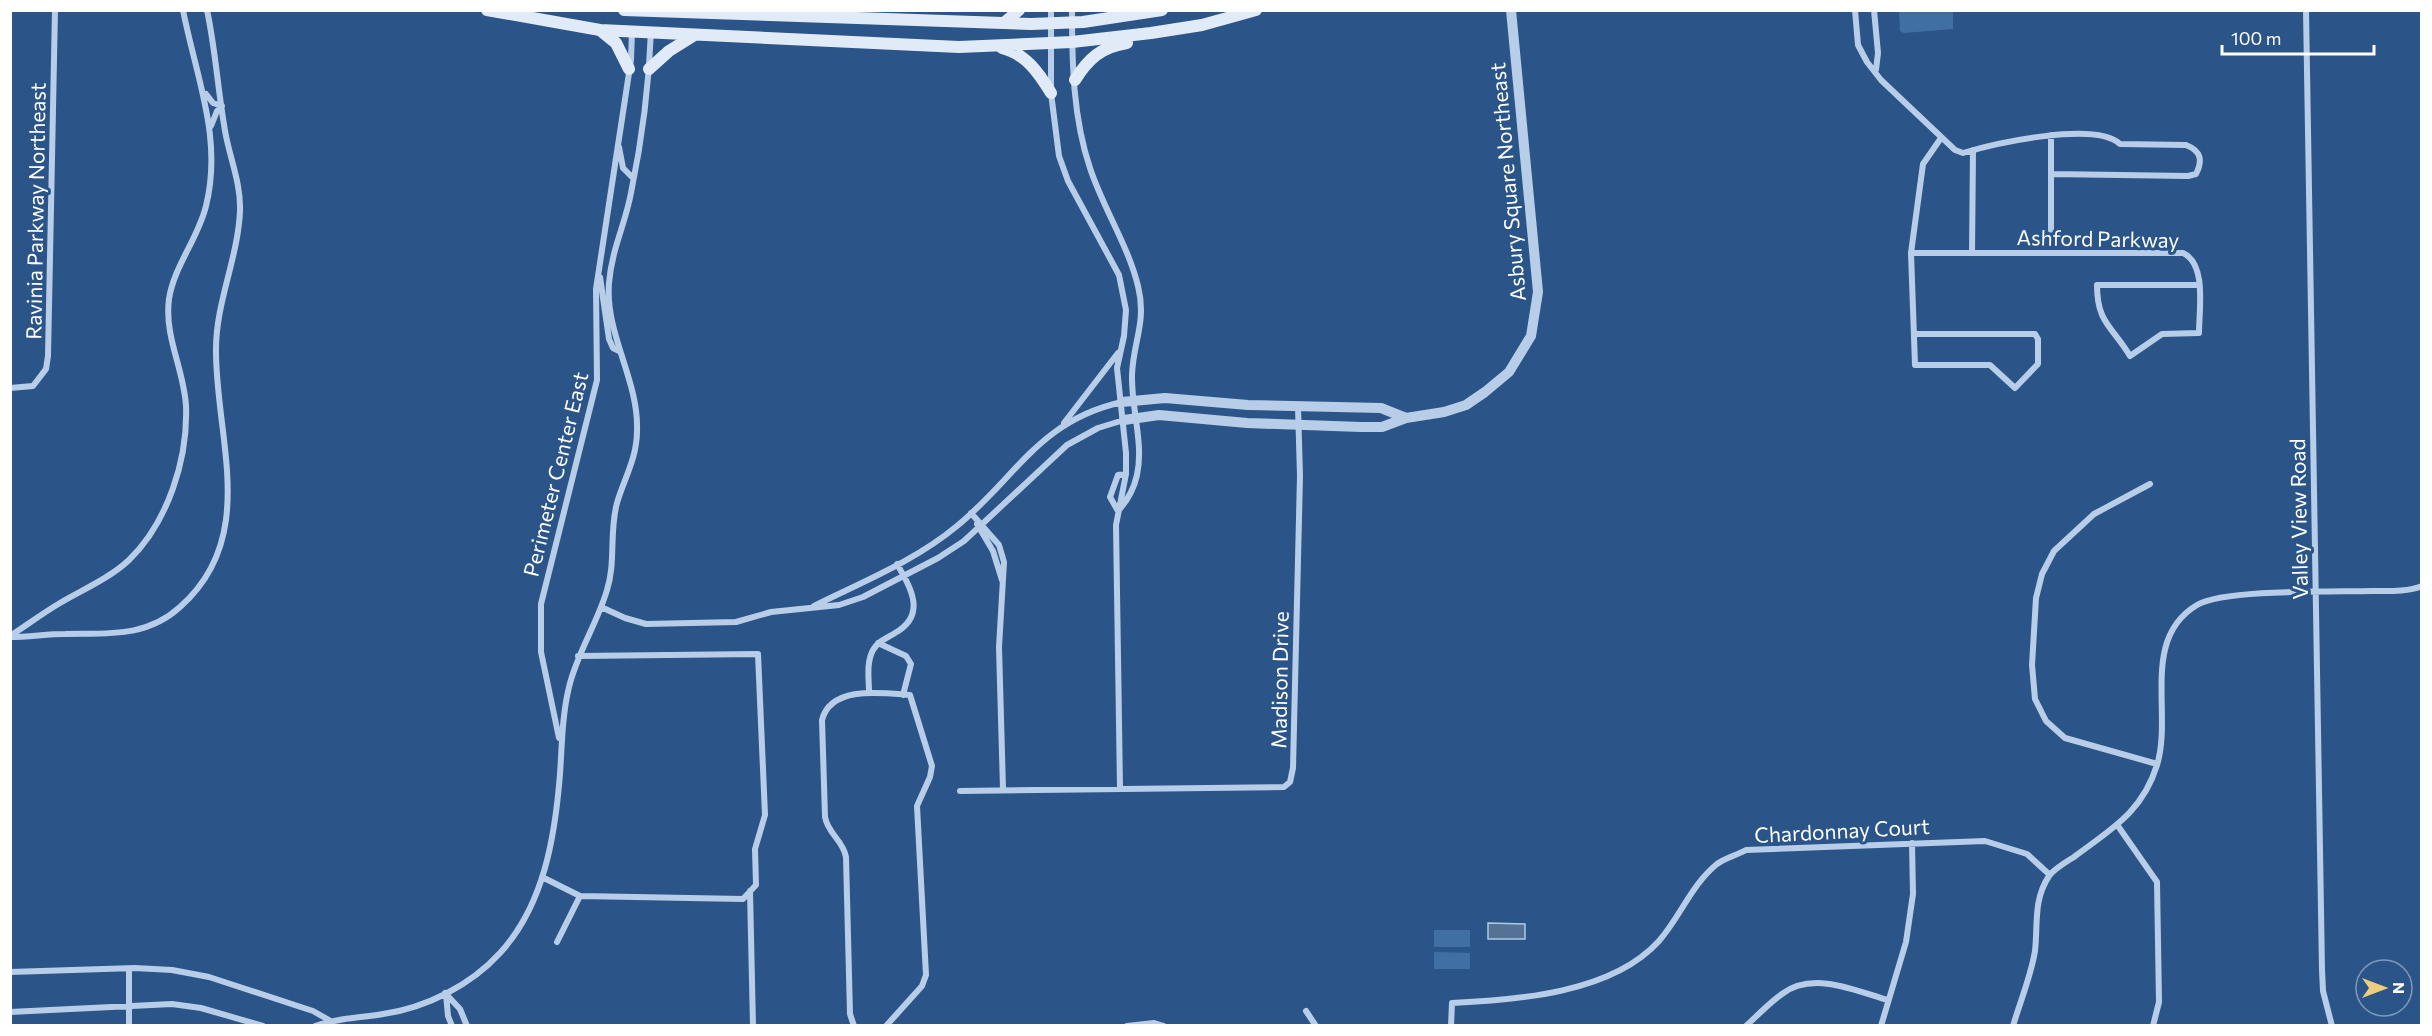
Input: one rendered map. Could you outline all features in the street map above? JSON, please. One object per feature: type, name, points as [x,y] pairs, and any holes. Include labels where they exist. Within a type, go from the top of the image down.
[{"type":"main road","points":[[487,10],[600,30],[924,47],[995,47],[1072,42],[1176,29],[1251,12]]},
{"type":"main road","points":[[1004,23],[1020,10]]},
{"type":"main road","points":[[632,31],[630,11],[1004,23],[1051,17],[1162,10]]},
{"type":"main road","points":[[651,11],[651,31]]},
{"type":"main road","points":[[1074,81],[1092,57],[1109,46],[1187,36],[1218,27],[1251,12]]},
{"type":"main road","points":[[600,30],[616,44],[629,69]]},
{"type":"main road","points":[[649,69],[684,40],[696,36]]},
{"type":"main road","points":[[995,47],[1012,50],[1031,64],[1051,93]]},
{"type":"street","name":"Ravinia Parkway Northeast","points":[[10,388],[33,386],[46,369],[48,356],[55,10]]},
{"type":"street","points":[[10,637],[129,560],[148,535],[174,483],[183,450],[186,402],[168,323],[169,297],[177,275],[197,236],[206,206],[212,166],[211,129],[183,10]]},
{"type":"street","points":[[10,637],[120,634],[149,627],[170,615],[189,599],[218,552],[226,516],[229,470],[216,369],[216,336],[240,212],[238,185],[230,153],[207,10]]},
{"type":"street","name":"Asbury Square Northeast","points":[[1124,420],[1159,415],[1299,426],[1383,427],[1406,418],[1444,412],[1466,405],[1509,372],[1523,353],[1536,320],[1537,272],[1512,10]]},
{"type":"street","points":[[1855,10],[1858,45],[1867,62],[1876,70],[1881,80],[1955,150],[1963,153],[2051,135],[2111,136],[2120,144],[2186,145],[2195,149],[2200,155],[2201,164],[2196,174],[2188,176],[2051,174]]},
{"type":"street","points":[[1874,10],[1878,53],[1876,70]]},
{"type":"street","name":"Valley View Road","points":[[2306,10],[2322,970],[2323,991],[2332,1026]]},
{"type":"street","points":[[1072,16],[1074,81],[1080,127],[1090,169],[1134,271],[1141,302],[1139,340],[1132,367],[1138,474],[1130,495],[1118,511]]},
{"type":"street","points":[[1051,17],[1051,93],[1062,167],[1113,262],[1123,289],[1126,317],[1117,368],[1124,420],[1126,474],[1118,511],[1120,788]]},
{"type":"street","name":"Perimeter Center East","points":[[561,746],[543,665],[539,618],[543,592],[597,380],[599,358],[596,298],[599,268],[629,69],[632,31]]},
{"type":"street","name":"Perimeter Center East","points":[[315,1026],[329,1020],[386,1014],[446,993],[474,976],[508,944],[527,916],[542,877],[558,796],[568,692],[578,656],[601,607],[611,569],[615,513],[632,464],[637,441],[635,402],[619,351],[609,305],[609,282],[616,240],[628,205],[633,178],[649,69],[651,31]]},
{"type":"street","points":[[202,86],[210,100],[222,106]]},
{"type":"street","points":[[211,129],[217,111],[222,106]]},
{"type":"street","points":[[618,135],[623,168],[633,178]]},
{"type":"street","name":"Ashford Parkway","points":[[2051,135],[2051,230]]},
{"type":"street","points":[[1915,334],[2035,334],[2038,339],[2038,364],[2014,388],[1990,365],[1915,365],[1911,253],[1923,164],[1941,138]]},
{"type":"street","points":[[1972,253],[1973,150]]},
{"type":"street","name":"Ashford Parkway","points":[[1911,253],[2182,253],[2195,262],[2198,285],[2199,333],[2162,334],[2130,356],[2119,338],[2105,324],[2097,307],[2097,285],[2198,285]]},
{"type":"street","points":[[599,268],[609,339],[613,348],[619,351]]},
{"type":"street","points":[[1061,427],[1098,381],[1121,347]]},
{"type":"street","name":"Asbury Square Northeast","points":[[1122,402],[1165,398],[1298,407],[1381,408],[1406,418]]},
{"type":"street","points":[[810,608],[856,587],[951,531],[1030,451],[1061,427],[1091,411],[1122,402]]},
{"type":"street","name":"Madison Drive","points":[[960,790],[1284,787],[1290,782],[1293,768],[1297,631],[1298,407]]},
{"type":"street","points":[[601,607],[632,621],[653,624],[736,622],[771,612],[847,603],[904,577],[938,558],[981,526],[1060,449],[1098,428],[1124,420]]},
{"type":"street","points":[[2150,483],[2094,514],[2054,551],[2042,574],[2036,598],[2032,665],[2035,699],[2046,721],[2065,738],[2157,764]]},
{"type":"street","points":[[971,513],[1002,554],[1003,582],[999,647],[1003,789]]},
{"type":"street","points":[[869,692],[869,660],[878,643],[905,627],[912,616],[913,593],[897,564]]},
{"type":"street","points":[[2013,1026],[2034,952],[2039,898],[2050,875],[2118,826],[2143,796],[2157,764],[2162,717],[2163,648],[2175,623],[2197,605],[2223,596],[2421,586]]},
{"type":"street","points":[[878,643],[906,656],[911,663],[903,695]]},
{"type":"street","points":[[542,877],[580,896],[742,899],[756,885],[755,849],[765,815],[758,654],[578,656]]},
{"type":"street","points":[[854,1026],[850,1014],[846,857],[843,846],[829,830],[825,817],[822,720],[826,709],[836,701],[869,692],[910,695],[932,766],[930,777],[917,806],[926,975],[922,987],[886,1026]]},
{"type":"street","points":[[2118,826],[2157,882],[2159,1002],[2153,1026]]},
{"type":"street","name":"Chardonnay Court","points":[[1451,1026],[1452,1003],[1486,1001],[1574,989],[1624,968],[1657,942],[1680,913],[1701,880],[1718,864],[1746,850],[1985,841],[2027,854],[2050,875]]},
{"type":"street","points":[[1881,1026],[1906,942],[1913,894],[1912,843]]},
{"type":"street","points":[[750,891],[753,1026]]},
{"type":"street","points":[[557,942],[580,896]]},
{"type":"street","points":[[129,969],[129,1026]]},
{"type":"street","points":[[10,972],[172,970],[209,977],[313,1011],[329,1020]]},
{"type":"street","points":[[1746,1026],[1783,992],[1805,983],[1837,985],[1887,1000]]},
{"type":"street","points":[[446,993],[448,1016],[452,1026]]},
{"type":"street","points":[[446,993],[460,1009],[467,1026]]},
{"type":"street","points":[[10,1012],[129,1005],[181,1005],[263,1026]]},
{"type":"street","points":[[1306,1011],[1316,1026]]},
{"type":"street","points":[[1127,1026],[1154,1023],[1164,1026]]},
{"type":"shaded area","points":[[1899,11],[1953,11],[1953,29],[1904,33],[1900,31]]},
{"type":"shaded area","points":[[1488,923],[1525,924],[1525,939],[1488,939]]},
{"type":"shaded area","points":[[1434,930],[1470,930],[1470,947],[1434,947]]},
{"type":"shaded area","points":[[1434,952],[1470,953],[1470,969],[1434,969]]}]
